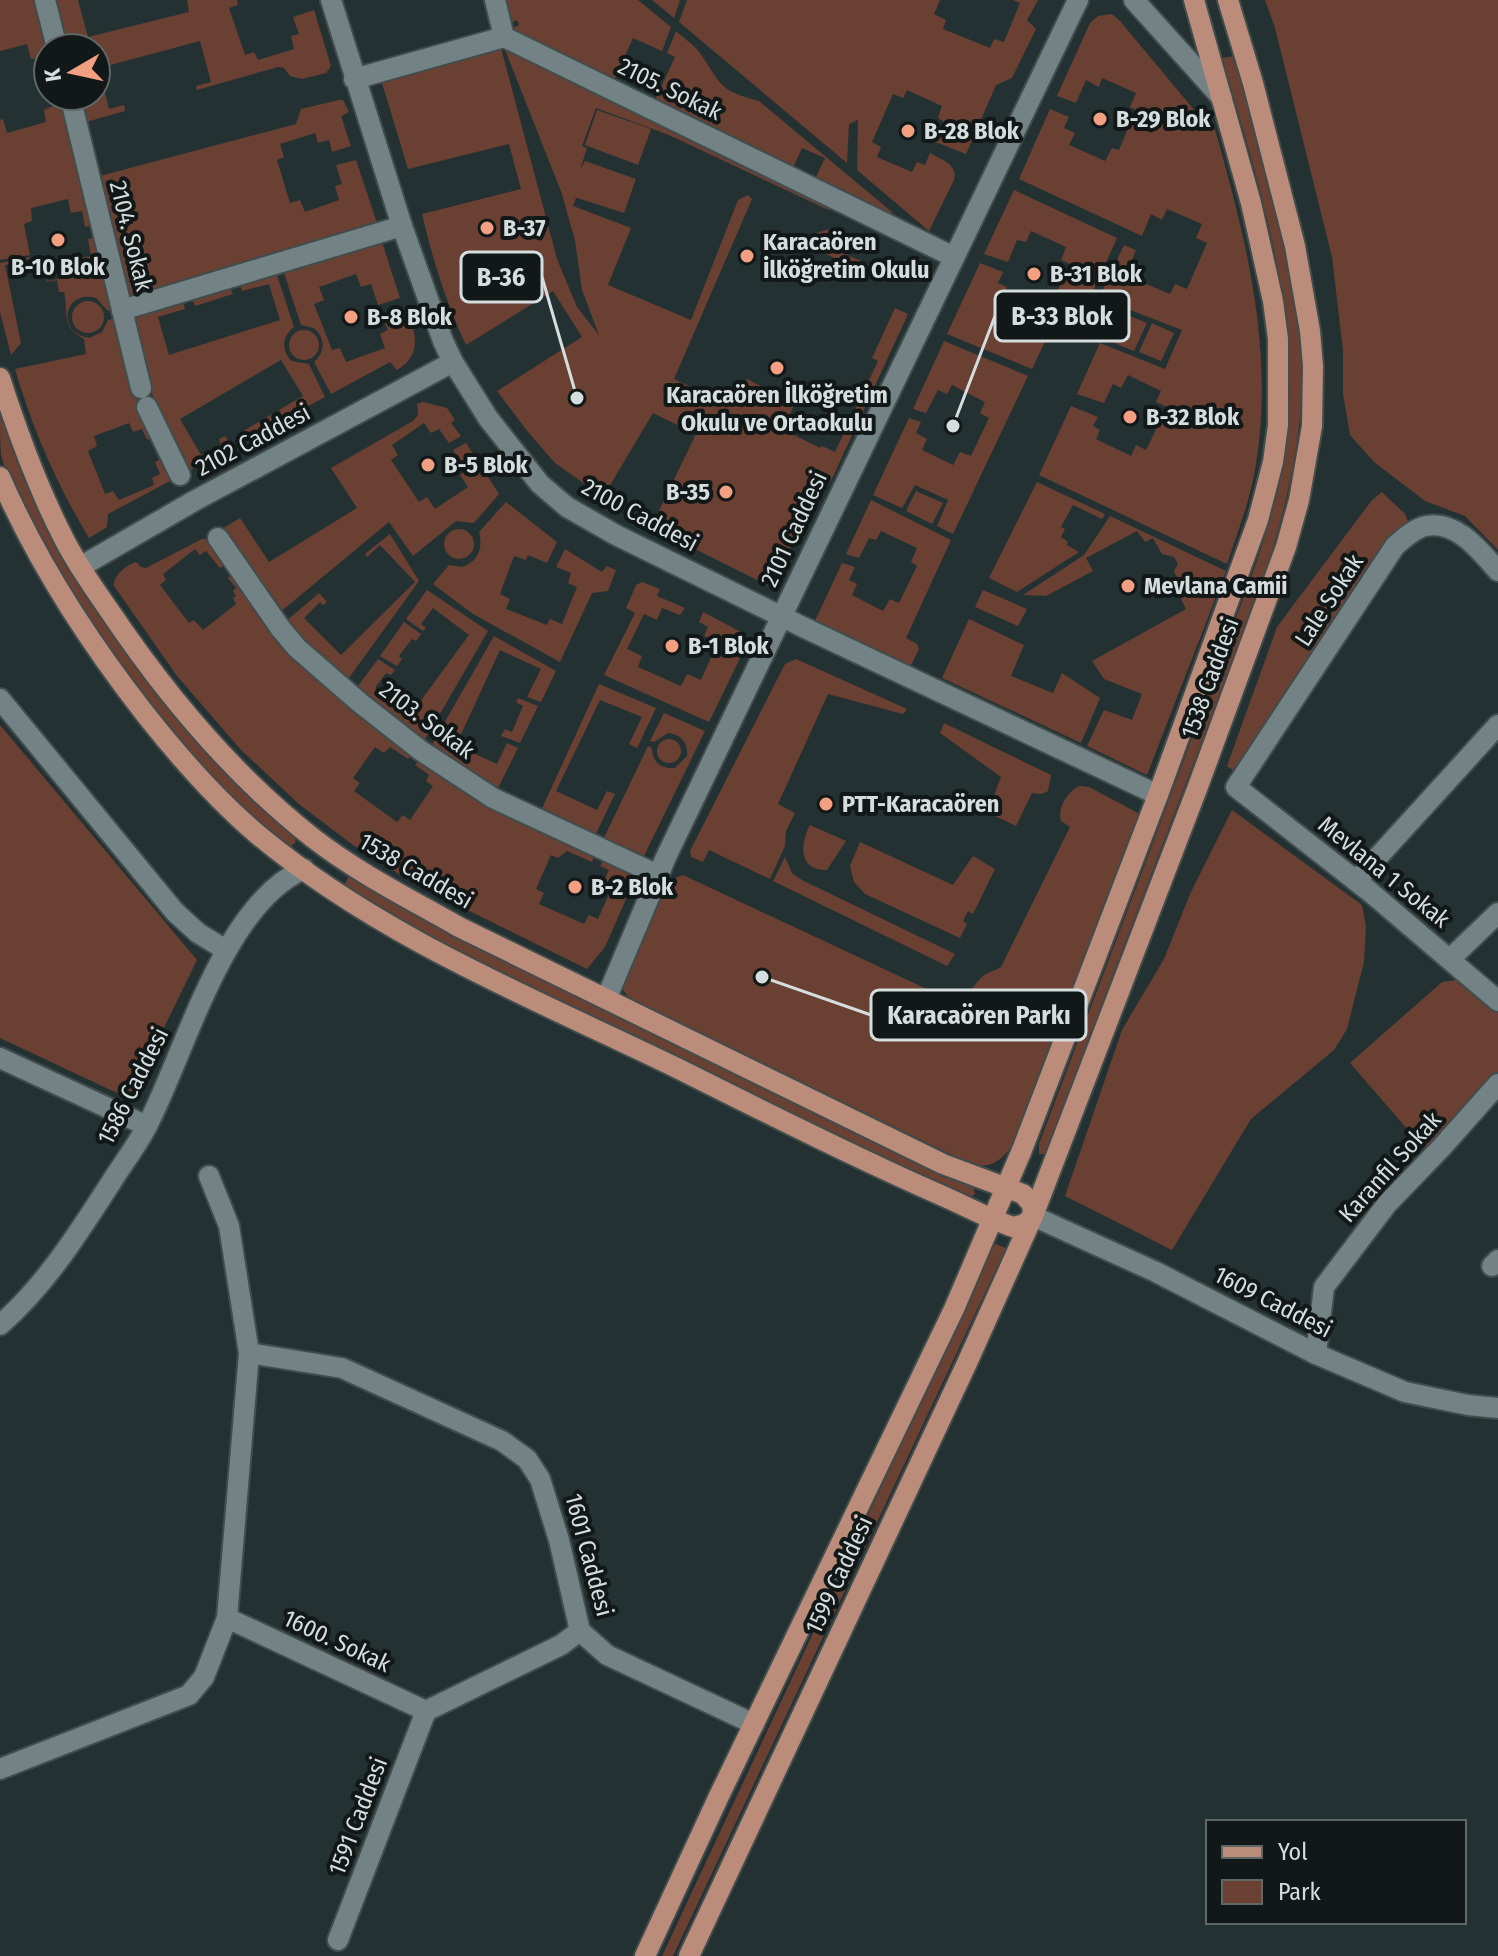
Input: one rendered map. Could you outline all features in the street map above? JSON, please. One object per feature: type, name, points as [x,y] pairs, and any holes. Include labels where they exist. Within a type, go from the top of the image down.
[{"type":"main road","name":"1538 Caddesi","points":[[992,1218],[1158,795],[1254,533],[1273,462],[1278,425],[1279,353],[1273,301],[1224,99],[1194,0]]},
{"type":"main road","name":"1538 Caddesi","points":[[1033,1216],[1268,599],[1286,547],[1307,463],[1312,426],[1313,366],[1303,287],[1253,83],[1228,0]]},
{"type":"main road","name":"1538 Caddesi","points":[[0,378],[35,477],[80,567],[130,641],[192,720],[258,791],[326,847],[459,927],[930,1158],[1028,1198],[1033,1207],[1033,1216]]},
{"type":"main road","points":[[0,477],[53,585],[121,683],[208,787],[258,835],[304,869],[395,927],[484,975],[887,1171],[1017,1227],[1033,1216]]},
{"type":"main road","points":[[304,869],[326,847]]},
{"type":"main road","name":"1599 Caddesi","points":[[689,1956],[1033,1216]]},
{"type":"main road","name":"1599 Caddesi","points":[[645,1956],[954,1309],[992,1218]]},
{"type":"street","points":[[45,0],[53,32]]},
{"type":"street","name":"2100 Caddesi","points":[[331,0],[354,79],[438,329],[453,362],[488,418],[526,468],[567,507],[606,530],[781,617],[1158,795]]},
{"type":"street","points":[[354,79],[504,37],[495,0]]},
{"type":"street","name":"2101 Caddesi","points":[[607,997],[658,875],[1078,0]]},
{"type":"street","points":[[1134,0],[1224,99]]},
{"type":"street","name":"2105. Sokak","points":[[504,37],[954,257]]},
{"type":"street","name":"2104. Sokak","points":[[74,112],[144,397],[180,475]]},
{"type":"street","points":[[122,310],[402,226]]},
{"type":"street","name":"2102 Caddesi","points":[[80,567],[194,501],[453,362]]},
{"type":"street","name":"Lale Sokak","points":[[1236,787],[1395,546],[1426,526],[1440,527],[1458,532],[1468,539],[1498,571]]},
{"type":"street","name":"2103. Sokak","points":[[218,538],[290,640],[386,724],[445,768],[493,798],[658,875]]},
{"type":"street","points":[[0,699],[175,912],[198,933],[226,950]]},
{"type":"street","points":[[1356,881],[1498,725]]},
{"type":"street","name":"Mevlana 1 Sokak","points":[[1236,787],[1356,881],[1498,1001]]},
{"type":"street","name":"1586 Caddesi","points":[[0,1325],[20,1308],[74,1239],[147,1126],[226,950],[269,892],[287,876],[304,869]]},
{"type":"street","points":[[1450,959],[1498,913]]},
{"type":"street","points":[[0,1058],[147,1126]]},
{"type":"street","name":"Karanfil Sokak","points":[[1316,1354],[1324,1287],[1387,1204],[1498,1084]]},
{"type":"street","points":[[0,1769],[189,1695],[204,1677],[227,1618],[249,1353],[229,1226],[209,1176]]},
{"type":"street","name":"1609 Caddesi","points":[[1033,1216],[1156,1272],[1316,1354],[1405,1392],[1498,1408]]},
{"type":"street","name":"1601 Caddesi","points":[[249,1353],[342,1368],[502,1441],[527,1459],[548,1498],[580,1631],[607,1655],[754,1724]]},
{"type":"street","name":"1600. Sokak","points":[[227,1618],[426,1711]]},
{"type":"street","points":[[426,1711],[561,1645],[580,1631]]},
{"type":"street","name":"1591 Caddesi","points":[[338,1940],[426,1711]]},
{"type":"green space","points":[[0,0],[38,0],[45,32],[32,32],[32,59],[27,44],[0,51]]},
{"type":"green space","points":[[55,0],[78,0],[87,32],[62,32]]},
{"type":"green space","points":[[187,0],[237,0],[238,5],[229,8],[245,55],[254,52],[258,60],[294,49],[291,36],[299,34],[293,17],[314,10],[331,66],[326,73],[302,79],[290,76],[284,68],[278,67],[197,90],[196,86],[211,82],[200,41],[112,65],[112,32],[108,32],[189,12]]},
{"type":"green space","points":[[502,0],[638,0],[671,27],[662,51],[633,38],[614,81],[509,30],[519,25],[517,20],[508,24]]},
{"type":"green space","points":[[652,0],[680,0],[674,18]]},
{"type":"green space","points":[[687,0],[940,0],[934,14],[946,20],[943,29],[990,48],[994,39],[1004,42],[1020,3],[1013,0],[1038,0],[1027,20],[1036,29],[1012,78],[996,85],[966,154],[935,142],[943,121],[938,118],[942,106],[907,90],[903,98],[893,94],[872,142],[881,147],[877,157],[912,172],[917,162],[925,165],[930,153],[954,170],[954,180],[929,231],[857,170],[858,120],[849,124],[847,163],[679,22]]},
{"type":"green space","points":[[1265,0],[1498,0],[1498,550],[1465,516],[1425,501],[1374,462],[1350,435],[1343,394],[1343,351],[1332,257],[1275,28]]},
{"type":"green space","points":[[1112,14],[1195,111],[1212,119],[1245,246],[1259,333],[1261,420],[1251,489],[1227,564],[1039,475],[1071,406],[1098,417],[1093,426],[1100,430],[1096,439],[1131,456],[1136,445],[1146,450],[1167,407],[1156,402],[1161,391],[1128,375],[1121,388],[1113,384],[1104,403],[1077,394],[1100,343],[1165,369],[1182,330],[1099,298],[1124,245],[1136,250],[1132,260],[1140,263],[1132,278],[1170,294],[1175,284],[1187,289],[1207,243],[1196,238],[1202,224],[1167,209],[1162,220],[1151,214],[1142,236],[1019,179],[1050,109],[1069,117],[1064,128],[1075,133],[1069,145],[1105,161],[1112,148],[1119,150],[1136,110],[1130,107],[1136,93],[1102,78],[1099,87],[1086,80],[1076,103],[1057,96],[1090,23],[1098,16]]},
{"type":"green space","points":[[676,31],[698,50],[722,85],[759,101],[892,212],[888,217],[814,181],[825,158],[802,148],[792,170],[655,100],[675,57],[667,53]]},
{"type":"green space","points":[[500,44],[557,259],[577,307],[599,335],[582,290],[575,241],[562,194],[504,47],[837,206],[833,211],[824,208],[669,135],[596,108],[582,146],[587,148],[580,170],[585,161],[636,179],[624,213],[571,196],[576,198],[573,206],[631,228],[608,285],[691,320],[738,200],[748,195],[752,199],[674,379],[732,406],[747,379],[794,404],[784,430],[835,452],[878,361],[872,358],[895,308],[908,314],[831,481],[824,487],[769,586],[651,527],[696,434],[653,413],[603,497],[555,463],[497,391],[582,337],[553,291],[466,345],[441,281],[422,214],[521,189],[509,144],[408,169],[379,73]]},
{"type":"green space","points":[[1235,56],[1282,238],[1297,313],[1302,387],[1290,481],[1279,528],[1249,618],[1057,1125],[1045,1154],[1039,1154],[1039,1144],[1252,574],[1282,471],[1290,401],[1285,313],[1269,227],[1222,58]]},
{"type":"green space","points":[[343,100],[349,112],[341,116],[351,146],[332,152],[329,140],[318,143],[315,133],[280,144],[284,157],[277,160],[290,203],[300,200],[305,212],[339,200],[335,186],[342,184],[336,165],[356,160],[378,226],[128,296],[100,176],[296,124],[301,109]]},
{"type":"green space","points":[[124,105],[125,111],[86,122],[83,112],[112,112],[112,108]]},
{"type":"green space","points":[[597,110],[651,129],[638,165],[585,145]]},
{"type":"green space","points":[[44,112],[66,112],[94,225],[85,227],[82,211],[71,213],[68,199],[31,208],[32,221],[24,224],[30,255],[0,260],[0,120],[3,119],[7,133],[46,122]]},
{"type":"green space","points":[[1014,190],[1117,238],[1089,300],[1068,293],[1032,369],[947,334],[980,263],[1003,272],[998,283],[1007,287],[1001,299],[1034,314],[1041,303],[1050,306],[1070,264],[1061,260],[1066,247],[1031,231],[1026,242],[1017,240],[1008,262],[984,254]]},
{"type":"green space","points":[[829,229],[822,244],[875,267],[872,275],[806,245],[816,233]]},
{"type":"green space","points":[[97,237],[114,310],[108,311],[96,298],[85,297],[71,305],[68,321],[78,334],[89,338],[102,332],[108,320],[116,318],[139,405],[153,437],[147,440],[142,429],[133,432],[129,423],[94,436],[97,446],[88,451],[105,494],[113,491],[119,500],[154,485],[152,478],[160,474],[155,462],[162,459],[172,480],[108,514],[107,527],[89,538],[46,456],[15,369],[86,354],[84,339],[76,334],[71,329],[68,324],[64,292],[59,292],[57,280],[47,282],[44,271],[48,281],[85,273],[82,258],[91,256],[88,239]]},
{"type":"green space","points":[[382,242],[400,298],[378,305],[371,284],[361,287],[356,274],[319,287],[324,300],[314,304],[332,350],[340,348],[346,362],[385,348],[380,334],[388,330],[381,314],[406,307],[414,333],[414,349],[406,364],[397,370],[390,362],[331,394],[314,362],[321,353],[322,340],[314,328],[301,325],[283,270]]},
{"type":"green space","points":[[30,257],[34,273],[30,259],[5,265],[21,343],[11,355],[0,312],[0,263]]},
{"type":"green space","points":[[276,272],[294,327],[285,339],[284,348],[291,361],[309,364],[325,397],[284,419],[279,410],[303,396],[281,360],[180,419],[201,455],[221,444],[219,439],[225,436],[232,447],[187,472],[153,397],[132,315],[182,300],[185,309],[158,317],[169,355],[280,320],[269,284],[242,291],[239,283]]},
{"type":"green space","points":[[229,286],[233,294],[195,306],[191,297]]},
{"type":"green space","points":[[88,301],[99,306],[104,317],[99,328],[88,333],[77,328],[72,317],[77,306]]},
{"type":"green space","points":[[1115,310],[1147,323],[1134,351],[1102,338]]},
{"type":"green space","points":[[1152,323],[1174,333],[1161,361],[1139,352]]},
{"type":"green space","points":[[304,330],[310,331],[318,339],[318,351],[310,359],[304,360],[298,359],[290,351],[289,345],[290,339],[298,331]]},
{"type":"green space","points":[[944,341],[1028,376],[953,534],[937,526],[948,500],[915,485],[902,508],[873,495],[909,418],[921,422],[916,433],[927,439],[922,450],[953,465],[960,452],[971,456],[989,418],[980,413],[985,402],[952,385],[947,394],[938,390],[926,413],[913,409]]},
{"type":"green space","points":[[423,402],[447,408],[455,420],[451,423],[461,436],[449,443],[439,429],[431,433],[424,423],[392,445],[398,455],[391,460],[419,502],[427,497],[435,509],[468,487],[460,475],[466,470],[453,450],[466,443],[499,494],[474,523],[456,521],[413,556],[389,522],[279,613],[222,529],[240,518],[269,562],[357,508],[331,468],[413,421],[418,415],[417,404]]},
{"type":"green space","points":[[0,413],[41,511],[92,604],[154,691],[188,732],[224,771],[296,837],[291,846],[247,809],[174,735],[110,655],[81,612],[55,568],[7,472],[1,455]]},
{"type":"green space","points":[[272,414],[277,423],[247,439],[242,432]]},
{"type":"green space","points":[[1037,482],[1105,514],[1102,519],[1073,505],[1061,527],[1065,529],[1061,537],[1079,552],[1017,592],[989,578]]},
{"type":"green space","points":[[916,491],[943,503],[932,524],[906,511]]},
{"type":"green space","points":[[1382,492],[1405,514],[1411,529],[1239,774],[1227,766],[1277,627],[1372,500]]},
{"type":"green space","points":[[871,500],[951,540],[906,638],[917,644],[919,649],[911,665],[900,663],[815,621],[842,563],[855,567],[849,580],[857,584],[852,595],[883,611],[890,599],[899,603],[917,566],[911,562],[917,548],[881,531],[876,540],[869,538],[859,558],[846,554]]},
{"type":"green space","points":[[506,502],[557,542],[547,563],[528,555],[526,560],[514,556],[500,594],[510,599],[506,609],[547,625],[550,619],[562,624],[577,587],[568,583],[571,573],[556,567],[565,549],[602,572],[607,566],[616,570],[608,591],[592,593],[560,662],[473,614],[433,584],[449,565],[462,567],[476,558],[480,549],[479,532]]},
{"type":"green space","points":[[1110,516],[1226,571],[1147,775],[1087,746],[1104,710],[1132,720],[1142,694],[1104,679],[1092,661],[1186,609],[1179,595],[1184,591],[1174,571],[1178,564],[1174,557],[1162,554],[1153,538],[1145,542],[1137,531],[1086,558],[1093,571],[1046,596],[1023,595],[1084,555]]},
{"type":"green space","points":[[459,529],[465,530],[473,538],[473,550],[465,558],[459,559],[453,558],[445,550],[444,544],[445,538],[453,530]]},
{"type":"green space","points":[[390,534],[419,581],[346,682],[284,623],[319,593],[327,602],[323,605],[320,602],[304,618],[341,655],[415,582],[380,545],[367,557],[365,554]]},
{"type":"green space","points":[[204,538],[227,564],[220,568],[206,551],[200,555],[195,549],[163,574],[166,580],[160,585],[189,623],[194,620],[203,630],[236,604],[233,591],[236,588],[228,578],[234,573],[412,754],[408,759],[390,747],[384,753],[375,747],[353,778],[360,783],[354,791],[397,822],[403,815],[410,820],[433,786],[426,781],[429,775],[415,765],[421,758],[595,855],[592,862],[567,851],[558,858],[551,855],[536,889],[544,893],[539,904],[584,924],[589,915],[598,919],[613,885],[604,880],[609,870],[600,866],[604,859],[637,874],[605,947],[587,969],[415,884],[353,845],[300,805],[241,750],[177,676],[114,586],[118,574],[129,565],[136,562],[146,568]]},
{"type":"green space","points":[[642,582],[660,589],[657,596],[685,608],[680,615],[662,608],[657,620],[644,614],[627,649],[642,656],[638,667],[681,686],[687,674],[701,680],[718,642],[704,636],[708,627],[699,622],[703,612],[743,633],[744,650],[709,722],[604,675],[635,613],[626,608],[636,585]]},
{"type":"green space","points":[[427,590],[488,631],[423,743],[355,690],[378,659],[395,670],[391,675],[386,673],[375,688],[411,714],[469,635],[433,608],[421,624],[426,628],[423,631],[406,619]]},
{"type":"green space","points":[[983,590],[1027,609],[1018,626],[975,607]]},
{"type":"green space","points":[[969,619],[1024,645],[1011,676],[1053,693],[1062,673],[1100,698],[1081,743],[942,678]]},
{"type":"green space","points":[[404,622],[421,634],[416,641],[412,639],[399,656],[402,659],[397,666],[380,656]]},
{"type":"green space","points":[[494,636],[556,671],[541,702],[527,697],[541,669],[500,650],[456,745],[497,764],[507,743],[518,748],[496,792],[430,748]]},
{"type":"green space","points":[[796,659],[907,709],[903,714],[828,694],[778,804],[795,813],[770,879],[709,850],[703,862],[691,857],[690,851],[785,664]]},
{"type":"green space","points":[[599,684],[656,708],[637,748],[629,744],[642,717],[600,700],[556,791],[597,810],[607,791],[615,794],[593,840],[539,815]]},
{"type":"green space","points":[[518,698],[538,706],[520,743],[501,736],[505,729],[512,732],[523,706],[516,702]]},
{"type":"green space","points":[[664,713],[705,731],[643,858],[601,844],[648,746],[652,748],[658,764],[666,767],[675,768],[687,756],[685,743],[677,735],[668,733],[654,742],[650,741]]},
{"type":"green space","points":[[944,723],[1051,775],[1048,791],[1032,793],[1016,826],[993,815],[995,793],[1001,777],[940,733]]},
{"type":"green space","points":[[0,725],[197,960],[133,1091],[117,1093],[0,1038]]},
{"type":"green space","points":[[669,739],[680,746],[681,751],[674,762],[669,763],[658,756],[657,751],[664,740]]},
{"type":"green space","points":[[1080,786],[1089,787],[1138,813],[1138,819],[1012,1146],[994,1163],[982,1166],[969,1163],[631,1000],[623,990],[624,974],[669,881],[683,875],[946,998],[964,997],[983,976],[1001,967],[1070,827],[1061,821],[1062,806],[1071,791]]},
{"type":"green space","points":[[1232,810],[1362,905],[1366,926],[1364,962],[1347,1029],[1334,1050],[1251,1119],[1172,1250],[1065,1196],[1122,1030],[1164,959],[1190,894]]},
{"type":"green space","points":[[810,825],[846,841],[827,870],[811,866],[806,861],[803,848]]},
{"type":"green space","points":[[860,842],[953,885],[973,856],[995,869],[973,914],[968,911],[963,921],[967,924],[960,938],[865,894],[854,882],[850,866]]},
{"type":"green space","points":[[785,857],[792,873],[802,880],[955,954],[947,966],[773,881]]},
{"type":"green space","points":[[349,876],[354,876],[446,931],[973,1186],[975,1194],[970,1197],[934,1182],[481,963],[413,928],[348,889],[345,884]]},
{"type":"green space","points":[[1457,980],[1471,984],[1498,1007],[1498,1072],[1428,1153],[1350,1063],[1442,982]]},
{"type":"green space","points":[[995,1244],[1006,1248],[673,1956],[662,1956]]},
{"type":"place","name":"B-29 Blok","points":[[1100,119]]},
{"type":"place","name":"B-28 Blok","points":[[908,131]]},
{"type":"place","name":"B-37","points":[[487,228]]},
{"type":"place","name":"B-10 Blok","points":[[58,240]]},
{"type":"place","name":"Karacaören İlköğretim Okulu","points":[[747,256]]},
{"type":"place","name":"B-31 Blok","points":[[1034,274]]},
{"type":"place","name":"B-8 Blok","points":[[351,317]]},
{"type":"place","name":"Karacaören İlköğretim Okulu ve Ortaokulu","points":[[777,368]]},
{"type":"place","name":"B-36","points":[[577,398]]},
{"type":"place","name":"B-32 Blok","points":[[1130,417]]},
{"type":"place","name":"B-33 Blok","points":[[953,426]]},
{"type":"place","name":"B-5 Blok","points":[[428,465]]},
{"type":"place","name":"B-35","points":[[726,492]]},
{"type":"place","name":"Mevlana Camii","points":[[1128,586]]},
{"type":"place","name":"B-1 Blok","points":[[672,646]]},
{"type":"place","name":"PTT-Karacaören","points":[[826,804]]},
{"type":"place","name":"B-2 Blok","points":[[575,887]]},
{"type":"place","name":"Karacaören Parkı","points":[[762,977]]}]
